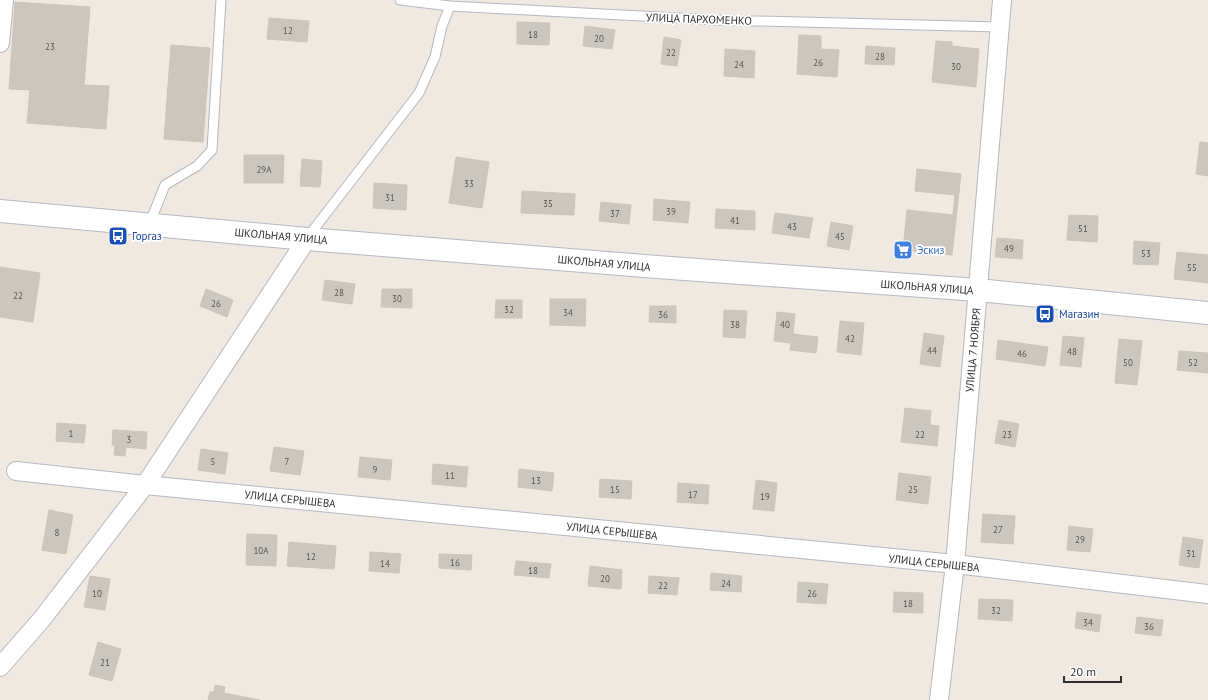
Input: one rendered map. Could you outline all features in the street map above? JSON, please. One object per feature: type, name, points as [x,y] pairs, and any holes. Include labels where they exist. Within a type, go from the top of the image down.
[{"type":"main road","name":"ШКОЛЬНАЯ УЛИЦА","points":[[0,211],[306,239],[656,267],[978,290],[1208,313]]},
{"type":"street","points":[[0,43],[4,0]]},
{"type":"street","name":"УЛИЦА 7 НОЯБРЯ","points":[[939,700],[955,564],[1002,0]]},
{"type":"street","points":[[0,667],[42,619],[145,485],[306,239]]},
{"type":"street","name":"УЛИЦА СЕРЫШЕВА","points":[[16,471],[145,485],[955,564],[1208,594]]},
{"type":"lane","points":[[149,225],[165,185],[197,166],[212,150],[221,0]]},
{"type":"lane","name":"УЛИЦА ПАРХОМЕНКО","points":[[400,0],[450,6],[717,20],[999,27]]},
{"type":"lane","points":[[306,239],[419,93],[435,58],[442,26],[450,6]]},
{"type":"building","points":[[15,2],[90,7],[84,85],[109,86],[106,129],[27,123],[30,90],[9,89]]},
{"type":"building","points":[[269,18],[309,21],[307,42],[267,39]]},
{"type":"building","points":[[517,22],[550,23],[549,45],[517,44]]},
{"type":"building","points":[[585,26],[615,30],[612,49],[583,46]]},
{"type":"building","points":[[799,35],[821,36],[821,49],[839,50],[837,77],[797,74]]},
{"type":"building","points":[[664,37],[681,40],[677,66],[661,64]]},
{"type":"building","points":[[936,41],[952,42],[952,46],[979,49],[976,87],[932,82]]},
{"type":"building","points":[[171,45],[210,48],[203,142],[164,139]]},
{"type":"building","points":[[866,46],[895,48],[894,65],[865,64]]},
{"type":"building","points":[[725,49],[755,51],[754,78],[724,76]]},
{"type":"building","points":[[1200,142],[1208,143],[1208,176],[1196,174]]},
{"type":"building","points":[[244,155],[284,155],[283,183],[244,183]]},
{"type":"building","points":[[456,157],[489,162],[482,208],[449,203]]},
{"type":"building","points":[[302,159],[322,161],[320,187],[300,186]]},
{"type":"building","points":[[917,169],[961,174],[952,255],[903,250],[907,210],[953,215],[955,195],[915,191]]},
{"type":"building","points":[[374,183],[407,185],[406,210],[373,208]]},
{"type":"building","points":[[522,191],[575,194],[574,215],[521,213]]},
{"type":"building","points":[[654,199],[690,202],[688,223],[653,220]]},
{"type":"building","points":[[601,202],[631,205],[629,224],[599,221]]},
{"type":"building","points":[[716,209],[755,211],[755,230],[715,228]]},
{"type":"building","points":[[775,213],[813,218],[809,238],[772,233]]},
{"type":"building","points":[[1069,215],[1098,216],[1097,242],[1067,240]]},
{"type":"building","points":[[831,222],[853,226],[849,250],[827,246]]},
{"type":"building","points":[[997,238],[1023,240],[1022,259],[995,257]]},
{"type":"building","points":[[1134,241],[1160,243],[1158,265],[1133,264]]},
{"type":"building","points":[[1177,252],[1208,255],[1208,283],[1174,279]]},
{"type":"building","points":[[0,267],[40,273],[33,322],[0,317]]},
{"type":"building","points":[[325,280],[355,284],[352,304],[322,300]]},
{"type":"building","points":[[206,289],[233,300],[227,317],[200,306]]},
{"type":"building","points":[[382,289],[412,289],[412,308],[381,307]]},
{"type":"building","points":[[550,299],[586,299],[585,326],[550,325]]},
{"type":"building","points":[[496,300],[522,300],[522,318],[495,318]]},
{"type":"building","points":[[650,306],[676,306],[676,323],[649,322]]},
{"type":"building","points":[[724,310],[747,311],[745,338],[723,337]]},
{"type":"building","points":[[777,312],[795,314],[793,334],[818,337],[816,353],[790,350],[791,343],[774,341]]},
{"type":"building","points":[[840,321],[864,323],[861,355],[837,352]]},
{"type":"building","points":[[924,333],[944,336],[940,367],[920,364]]},
{"type":"building","points":[[1063,336],[1084,338],[1081,367],[1060,365]]},
{"type":"building","points":[[1119,339],[1142,341],[1137,385],[1115,383]]},
{"type":"building","points":[[998,340],[1048,347],[1045,366],[996,359]]},
{"type":"building","points":[[1179,351],[1208,353],[1208,373],[1177,370]]},
{"type":"building","points":[[905,408],[931,411],[930,425],[939,426],[937,446],[901,442]]},
{"type":"building","points":[[999,420],[1019,424],[1015,447],[995,443]]},
{"type":"building","points":[[57,423],[86,425],[84,443],[56,441]]},
{"type":"building","points":[[113,430],[147,432],[146,449],[126,447],[125,456],[114,455],[115,445],[112,445]]},
{"type":"building","points":[[274,447],[304,451],[300,475],[270,471]]},
{"type":"building","points":[[201,449],[228,453],[225,474],[198,470]]},
{"type":"building","points":[[360,457],[392,460],[390,480],[358,477]]},
{"type":"building","points":[[433,464],[468,467],[466,487],[432,484]]},
{"type":"building","points":[[519,469],[554,473],[552,491],[518,487]]},
{"type":"building","points":[[899,473],[931,477],[928,504],[896,500]]},
{"type":"building","points":[[600,479],[632,481],[631,499],[599,497]]},
{"type":"building","points":[[756,480],[777,483],[774,511],[753,509]]},
{"type":"building","points":[[678,483],[709,485],[708,504],[677,502]]},
{"type":"building","points":[[49,510],[73,515],[66,554],[42,550]]},
{"type":"building","points":[[983,514],[1015,516],[1013,544],[981,542]]},
{"type":"building","points":[[1069,526],[1093,529],[1090,552],[1067,550]]},
{"type":"building","points":[[247,534],[277,535],[276,566],[246,565]]},
{"type":"building","points":[[1183,537],[1203,540],[1199,568],[1179,565]]},
{"type":"building","points":[[289,542],[336,546],[334,569],[287,566]]},
{"type":"building","points":[[370,552],[401,554],[399,573],[369,571]]},
{"type":"building","points":[[439,554],[472,555],[471,570],[439,568]]},
{"type":"building","points":[[516,561],[551,564],[549,578],[514,575]]},
{"type":"building","points":[[590,566],[622,570],[621,589],[588,586]]},
{"type":"building","points":[[711,573],[742,576],[741,592],[710,590]]},
{"type":"building","points":[[90,576],[110,579],[105,610],[84,607]]},
{"type":"building","points":[[649,576],[679,578],[677,595],[648,593]]},
{"type":"building","points":[[798,582],[828,584],[826,604],[797,602]]},
{"type":"building","points":[[894,592],[923,593],[923,613],[893,612]]},
{"type":"building","points":[[979,599],[1013,600],[1012,621],[978,619]]},
{"type":"building","points":[[1077,612],[1101,615],[1099,632],[1075,628]]},
{"type":"building","points":[[1137,617],[1163,620],[1161,636],[1135,633]]},
{"type":"building","points":[[98,642],[121,649],[112,681],[89,675]]},
{"type":"building","points":[[215,685],[225,687],[224,693],[260,700],[208,700],[210,692],[214,692]]},
{"type":"place","name":"Горгаз","points":[[118,236]]},
{"type":"place","name":"Эскиз","points":[[903,250]]},
{"type":"place","name":"Магазин","points":[[1045,314]]}]
